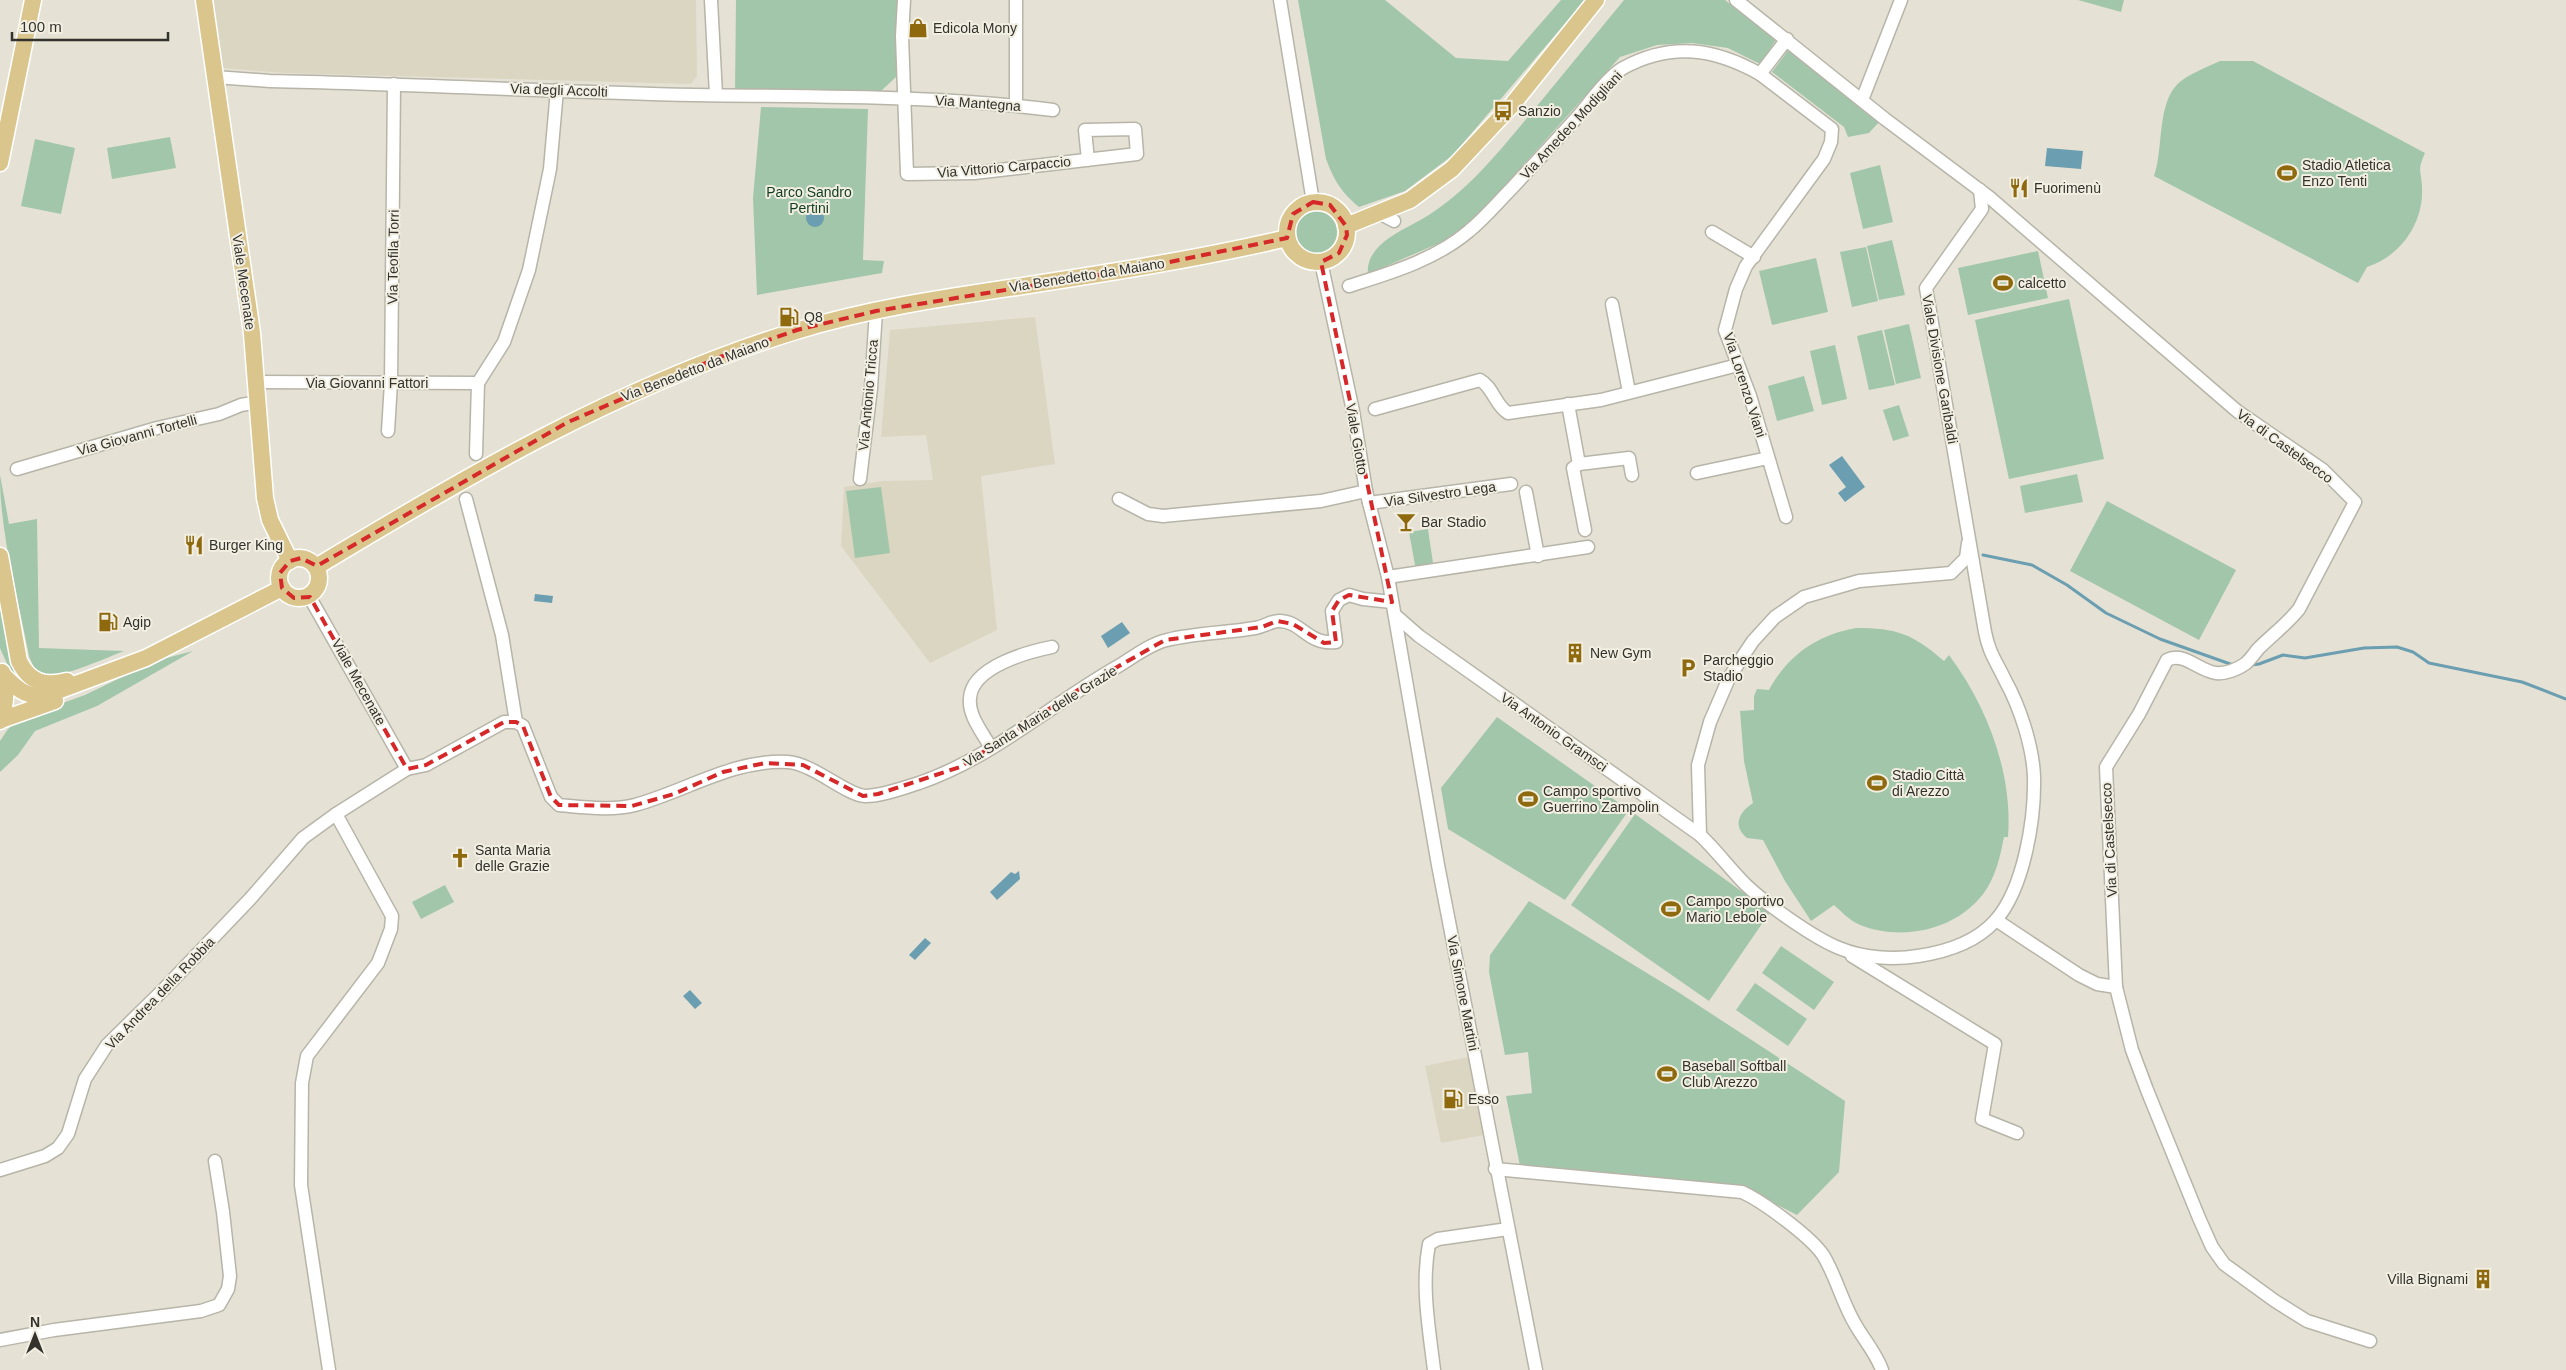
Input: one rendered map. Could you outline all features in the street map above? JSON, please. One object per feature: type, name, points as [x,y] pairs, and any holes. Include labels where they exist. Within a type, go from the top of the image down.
[{"type":"main road","points":[[0,163],[33,0]]},
{"type":"main road","name":"Viale Mecenate","points":[[204,0],[257,382],[265,498],[270,520],[290,560]]},
{"type":"main road","points":[[1346,226],[1410,200],[1452,169],[1512,105],[1596,0]]},
{"type":"main road","points":[[1313,202],[1330,205],[1338,210],[1346,226],[1347,235],[1339,253],[1321,262],[1304,259],[1291,247],[1287,238],[1287,230],[1293,214],[1299,208],[1313,202]]},
{"type":"main road","name":"Via Benedetto da Maiano","points":[[316,567],[469,476],[568,422],[626,395],[720,357],[797,330],[876,311],[939,299],[1135,269],[1287,238]]},
{"type":"main road","points":[[0,556],[19,661],[30,678],[40,683],[53,684],[146,658]]},
{"type":"main road","points":[[290,560],[307,560],[316,567],[319,583],[309,596],[294,598],[282,588],[280,573],[290,560]]},
{"type":"main road","points":[[0,720],[72,696],[126,671],[146,658],[282,588]]},
{"type":"main road","points":[[2,671],[22,692],[33,696],[44,696],[146,658]]},
{"type":"main road","points":[[0,720],[5,705],[2,671]]},
{"type":"street","points":[[710,0],[716,95]]},
{"type":"street","points":[[904,0],[904,98]]},
{"type":"street","points":[[1016,0],[1016,105]]},
{"type":"street","points":[[1280,0],[1313,202]]},
{"type":"street","points":[[1736,0],[1984,194],[1982,209],[1992,206],[2004,210]]},
{"type":"street","points":[[1862,100],[1902,0]]},
{"type":"street","points":[[1760,74],[1787,39]]},
{"type":"street","name":"Via Amedeo Modigliani","points":[[1349,286],[1386,274],[1429,256],[1469,232],[1535,164],[1622,69],[1658,54],[1688,51],[1715,53],[1760,74],[1832,129],[1831,142]]},
{"type":"street","name":"Via degli Accolti","points":[[215,77],[270,82],[394,84],[716,95],[904,98]]},
{"type":"street","name":"Via Teofila Torri","points":[[388,430],[391,383],[394,84]]},
{"type":"street","points":[[476,454],[478,383],[504,342],[529,270],[550,170],[557,90]]},
{"type":"street","name":"Via Mantegna","points":[[904,98],[1016,105],[1053,110]]},
{"type":"street","name":"Via Vittorio Carpaccio","points":[[904,98],[907,174],[974,173],[1088,160]]},
{"type":"street","name":"Via Lorenzo Viani","points":[[1786,516],[1750,396],[1725,330],[1736,289],[1754,256],[1824,158],[1831,142]]},
{"type":"street","name":"Via di Castelsecco","points":[[1984,194],[2237,411],[2323,470],[2355,502],[2299,609],[2287,624],[2258,650],[2247,663],[2232,671],[2218,673],[2202,669],[2180,657],[2172,657],[2167,660],[2139,714],[2106,767],[2116,987],[2132,1050],[2212,1247],[2224,1264],[2274,1302],[2307,1321],[2370,1341]]},
{"type":"street","name":"Viale Divisione Garibaldi","points":[[1982,209],[1926,288],[1989,653],[2006,680],[2023,720],[2034,775],[2033,813],[2024,860],[2011,896],[1996,920]]},
{"type":"street","points":[[1379,213],[1394,221]]},
{"type":"street","points":[[1712,232],[1754,256]]},
{"type":"street","name":"Viale Giotto","points":[[1321,262],[1353,412],[1368,497],[1388,577],[1395,615]]},
{"type":"street","points":[[1612,304],[1629,392]]},
{"type":"street","name":"Via Antonio Tricca","points":[[860,479],[871,388],[876,311]]},
{"type":"street","points":[[1375,409],[1480,380],[1485,382],[1500,408],[1508,413],[1601,400],[1738,364]]},
{"type":"street","name":"Via Giovanni Fattori","points":[[257,382],[478,383]]},
{"type":"street","name":"Via Giovanni Tortelli","points":[[17,469],[157,428],[219,414],[241,405],[258,402]]},
{"type":"street","points":[[1568,404],[1579,464]]},
{"type":"street","points":[[1585,530],[1573,468],[1579,464],[1629,458],[1632,475]]},
{"type":"street","points":[[1697,473],[1768,458]]},
{"type":"street","name":"Via Silvestro Lega","points":[[1119,498],[1148,514],[1163,516],[1511,484]]},
{"type":"street","points":[[1526,492],[1538,556]]},
{"type":"street","points":[[329,1370],[301,1185],[302,1083],[307,1056],[378,962],[391,929],[392,916],[336,814],[407,769],[426,765],[504,722],[516,722],[502,636],[466,499]]},
{"type":"street","points":[[1700,835],[1698,765],[1710,722],[1729,678],[1753,641],[1775,617],[1804,597],[1859,581],[1951,573],[1966,558],[1969,536]]},
{"type":"street","points":[[1388,577],[1588,547]]},
{"type":"street","name":"Via Santa Maria delle Grazie","points":[[516,722],[522,726],[551,797],[559,806],[632,806],[674,794],[723,772],[766,763],[790,762],[803,765],[863,796],[878,794],[918,783],[960,766],[1023,729],[1087,684],[1165,640],[1262,627],[1277,621],[1293,624],[1310,637],[1324,643],[1336,642],[1332,611],[1339,600],[1349,595],[1363,599],[1392,602]]},
{"type":"street","name":"Viale Mecenate","points":[[309,596],[407,769]]},
{"type":"street","name":"Via Antonio Gramsci","points":[[1395,615],[1419,636],[1700,835],[1722,856],[1746,885],[1811,933],[1840,949],[1870,956],[1901,958],[1934,953],[1982,933],[1996,920]]},
{"type":"street","name":"Via Simone Martini","points":[[1395,615],[1436,856],[1495,1168],[1536,1370]]},
{"type":"street","points":[[992,748],[973,716],[970,700],[976,683],[992,669],[1014,656],[1052,647]]},
{"type":"street","name":"Via Andrea della Robbia","points":[[0,1170],[45,1156],[58,1148],[68,1134],[85,1079],[107,1045],[166,988],[250,899],[303,838],[336,814]]},
{"type":"street","points":[[1996,920],[2079,975],[2097,984],[2116,987]]},
{"type":"street","points":[[1840,949],[1995,1044],[1982,1119],[2017,1133]]},
{"type":"street","points":[[0,1340],[54,1330],[201,1311],[219,1306],[228,1289],[230,1276],[215,1161]]},
{"type":"street","points":[[1495,1168],[1742,1192],[1755,1198],[1812,1242],[1823,1255],[1855,1324],[1878,1358],[1882,1370]]},
{"type":"street","points":[[1434,1370],[1426,1307],[1426,1261],[1429,1244],[1438,1239],[1508,1229]]},
{"type":"highlighted area","points":[[1313,202],[1330,205],[1346,226],[1347,235],[1339,253],[1321,262],[1392,602],[1349,595],[1339,600],[1332,611],[1336,642],[1324,643],[1293,624],[1277,621],[1262,627],[1165,640],[1087,684],[960,767],[878,794],[863,796],[803,765],[765,763],[723,772],[674,794],[632,806],[559,805],[551,797],[523,726],[516,722],[504,722],[426,765],[407,769],[310,597],[294,598],[282,588],[280,573],[290,561],[301,558],[317,566],[568,422],[720,357],[797,330],[876,311],[1135,269],[1287,238],[1293,214]]},
{"type":"shaded area","points":[[213,0],[696,0],[697,76],[691,84],[286,73],[222,68]]},
{"type":"shaded area","points":[[1035,317],[1055,464],[981,476],[997,630],[930,663],[841,546],[844,487],[883,481],[933,480],[926,435],[881,437],[890,330]]},
{"type":"shaded area","points":[[1468,1057],[1484,1135],[1441,1143],[1425,1066]]},
{"type":"green space","points":[[736,0],[897,0],[896,77],[880,92],[735,90]]},
{"type":"green space","points":[[1298,0],[1385,0],[1456,58],[1508,61],[1561,0],[1585,0],[1453,155],[1405,191],[1359,207],[1339,185],[1326,159]]},
{"type":"green space","points":[[1624,0],[1725,0],[1776,40],[1760,64],[1728,48],[1692,43],[1657,45],[1620,57],[1476,218],[1444,241],[1368,274],[1368,265],[1371,257],[1382,243],[1449,201],[1481,171],[1510,139]]},
{"type":"green space","points":[[2078,0],[2124,0],[2121,12]]},
{"type":"green space","points":[[1789,49],[1880,121],[1869,133],[1848,137],[1844,127],[1772,72]]},
{"type":"green space","name":"Stadio Atletica Enzo Tenti","points":[[2220,61],[2253,61],[2425,153],[2420,167],[2422,200],[2414,225],[2400,246],[2390,255],[2367,267],[2358,283],[2154,176],[2164,112],[2173,89],[2185,78]]},
{"type":"green space","name":"Parco Sandro Pertini","points":[[761,107],[868,109],[863,260],[884,261],[882,273],[757,295],[753,198]]},
{"type":"green space","points":[[170,137],[176,168],[112,179],[107,148]]},
{"type":"green space","points":[[35,139],[75,148],[61,214],[21,206]]},
{"type":"green space","points":[[1880,165],[1893,222],[1863,229],[1850,173]]},
{"type":"green space","points":[[1316,211],[1331,217],[1337,232],[1331,247],[1316,253],[1301,247],[1295,232],[1301,217]]},
{"type":"green space","points":[[1892,240],[1905,295],[1879,300],[1867,246]]},
{"type":"green space","points":[[1866,247],[1878,301],[1852,307],[1840,252]]},
{"type":"green space","name":"calcetto","points":[[2038,251],[2048,298],[1968,315],[1958,268]]},
{"type":"green space","points":[[1816,258],[1828,312],[1772,325],[1759,271]]},
{"type":"green space","points":[[2069,299],[2104,459],[2009,479],[1975,320]]},
{"type":"green space","points":[[1909,324],[1921,378],[1896,384],[1884,330]]},
{"type":"green space","points":[[1882,330],[1895,385],[1869,390],[1857,336]]},
{"type":"green space","points":[[1835,345],[1847,399],[1822,405],[1810,351]]},
{"type":"green space","points":[[1804,376],[1814,411],[1777,421],[1768,386]]},
{"type":"green space","points":[[1899,405],[1909,436],[1893,441],[1883,410]]},
{"type":"green space","points":[[2077,474],[2083,502],[2025,513],[2020,486]]},
{"type":"green space","points":[[0,475],[9,524],[37,519],[39,648],[124,651],[82,668],[58,675],[42,675],[36,670],[29,656],[10,566],[3,520]]},
{"type":"green space","points":[[881,487],[890,553],[855,558],[846,491]]},
{"type":"green space","points":[[2107,501],[2236,570],[2199,640],[2070,571]]},
{"type":"green space","points":[[1428,529],[1434,570],[1420,572],[1415,565],[1409,532]]},
{"type":"green space","points":[[0,577],[36,687],[29,688],[12,675],[0,648]]},
{"type":"green space","name":"Stadio Città di Arezzo","points":[[1856,628],[1894,631],[1923,644],[1944,661],[1949,655],[1963,675],[1986,718],[2002,765],[2008,813],[2008,837],[2004,837],[1991,881],[1981,897],[1967,910],[1951,921],[1933,928],[1914,932],[1876,930],[1858,924],[1834,905],[1811,921],[1785,881],[1763,840],[1747,838],[1740,829],[1739,819],[1741,815],[1753,803],[1744,761],[1740,711],[1754,710],[1754,696],[1757,689],[1769,690],[1785,667],[1805,648],[1816,641]]},
{"type":"green space","points":[[193,651],[97,706],[35,731],[18,755],[0,772],[0,741],[8,729],[21,718],[85,695],[155,661]]},
{"type":"green space","name":"Campo sportivo Guerrino Zampolin","points":[[1497,717],[1629,810],[1565,900],[1448,829],[1441,788]]},
{"type":"green space","name":"Campo sportivo Mario Lebole","points":[[1635,814],[1770,912],[1709,1001],[1571,905]]},
{"type":"green space","points":[[445,885],[454,902],[421,919],[412,902]]},
{"type":"green space","name":"Baseball Softball Club Arezzo","points":[[1529,901],[1678,992],[1845,1101],[1839,1172],[1797,1215],[1758,1195],[1520,1166],[1506,1096],[1532,1093],[1528,1052],[1505,1055],[1489,972],[1490,955]]},
{"type":"green space","points":[[1781,946],[1834,982],[1814,1010],[1762,973]]},
{"type":"green space","points":[[1755,983],[1807,1019],[1788,1046],[1736,1010]]},
{"type":"water","points":[[2047,148],[2083,151],[2081,169],[2045,166]]},
{"type":"water","points":[[811,209],[819,209],[824,214],[822,225],[811,227],[806,222],[806,214]]},
{"type":"water","points":[[1842,456],[1865,487],[1845,502],[1838,493],[1846,487],[1829,465]]},
{"type":"water","points":[[535,594],[553,596],[552,603],[534,601]]},
{"type":"water","points":[[1122,622],[1130,633],[1108,648],[1101,636]]},
{"type":"water","points":[[1019,871],[1020,879],[997,900],[990,892],[1011,872],[1015,874]]},
{"type":"water","points":[[925,938],[931,943],[915,960],[909,955]]},
{"type":"water","points":[[690,990],[702,1003],[695,1009],[683,996]]},
{"type":"waterway","points":[[1983,555],[2032,565],[2067,585],[2106,613],[2160,639],[2233,665]]},
{"type":"waterway","points":[[2251,665],[2283,655],[2305,658],[2364,648],[2397,647],[2413,652],[2429,663],[2522,682],[2566,699]]},
{"type":"place","name":"Edicola Mony","points":[[918,28]]},
{"type":"place","name":"Sanzio","points":[[1503,111]]},
{"type":"place","name":"Stadio Atletica Enzo Tenti","points":[[2287,173]]},
{"type":"place","name":"Fuorimenù","points":[[2019,188]]},
{"type":"place","name":"calcetto","points":[[2003,283]]},
{"type":"place","name":"Q8","points":[[789,317]]},
{"type":"place","name":"Bar Stadio","points":[[1406,522]]},
{"type":"place","name":"Burger King","points":[[194,545]]},
{"type":"place","name":"Agip","points":[[108,622]]},
{"type":"place","name":"New Gym","points":[[1575,653]]},
{"type":"place","name":"Parcheggio Stadio","points":[[1688,668]]},
{"type":"place","name":"Stadio Città di Arezzo","points":[[1877,783]]},
{"type":"place","name":"Campo sportivo Guerrino Zampolin","points":[[1528,799]]},
{"type":"place","name":"Santa Maria delle Grazie","points":[[460,858]]},
{"type":"place","name":"Campo sportivo Mario Lebole","points":[[1671,909]]},
{"type":"place","name":"Baseball Softball Club Arezzo","points":[[1667,1074]]},
{"type":"place","name":"Esso","points":[[1453,1099]]},
{"type":"place","name":"Villa Bignami","points":[[2483,1279]]}]
